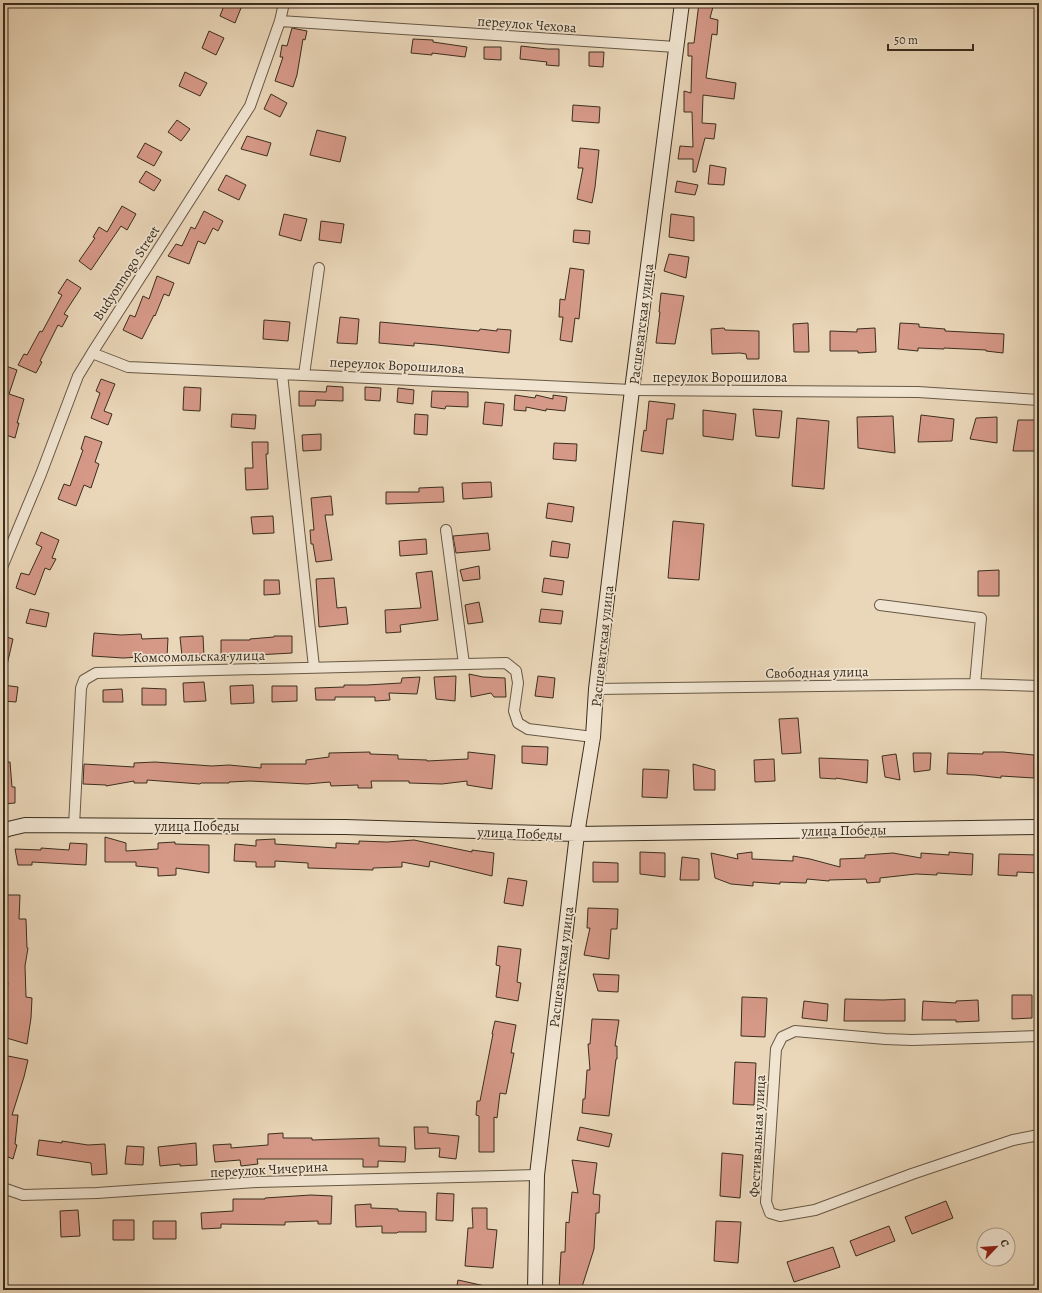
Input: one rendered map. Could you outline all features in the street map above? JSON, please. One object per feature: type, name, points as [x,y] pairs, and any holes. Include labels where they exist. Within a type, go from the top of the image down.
[{"type":"street","name":"Budyonnogo Street","points":[[3,565],[78,376],[250,106],[280,22],[284,3]]},
{"type":"street","name":"Расшеватская улица","points":[[535,1290],[537,1174],[577,834],[593,737],[596,689],[632,390],[682,3]]},
{"type":"street","name":"переулок Чехова","points":[[280,22],[676,47]]},
{"type":"street","points":[[304,375],[318,268]]},
{"type":"street","name":"переулок Ворошилова","points":[[92,353],[128,368],[632,390],[918,392],[1039,400]]},
{"type":"street","points":[[282,374],[314,667]]},
{"type":"street","points":[[446,530],[464,664]]},
{"type":"street","points":[[880,605],[981,618],[975,684]]},
{"type":"street","name":"Комсомольская улица","points":[[74,826],[81,688],[84,680],[96,673],[506,663],[516,671],[518,683],[514,711],[518,724],[528,729],[593,737]]},
{"type":"street","name":"Свободная улица","points":[[596,689],[975,684],[1039,686]]},
{"type":"street","name":"улица Победы","points":[[3,831],[25,825],[345,827],[577,834],[1039,827]]},
{"type":"street","name":"Фестивальная улица","points":[[1039,1036],[912,1040],[795,1031],[782,1037],[776,1049],[766,1202],[770,1213],[780,1216],[815,1210],[912,1174],[1013,1140],[1039,1135]]},
{"type":"street","name":"переулок Чичерина","points":[[3,1188],[23,1195],[97,1193],[257,1182],[537,1174]]},
{"type":"building","points":[[225,3],[241,8],[235,23],[220,16]]},
{"type":"building","points":[[699,3],[714,3],[710,18],[718,20],[717,35],[712,34],[706,78],[736,83],[734,99],[703,95],[702,123],[716,124],[714,139],[705,138],[696,172],[693,172],[693,159],[678,159],[680,146],[693,147],[692,112],[684,112],[684,91],[691,93],[692,56],[688,56],[688,43],[694,43]]},
{"type":"building","points":[[292,28],[307,31],[305,40],[303,39],[297,75],[293,87],[275,81],[283,57],[280,57],[282,45],[287,46]]},
{"type":"building","points":[[209,31],[224,38],[216,55],[202,48]]},
{"type":"building","points":[[413,39],[433,40],[433,42],[467,47],[465,57],[432,53],[432,55],[411,53]]},
{"type":"building","points":[[521,46],[559,49],[559,66],[546,65],[547,62],[520,59]]},
{"type":"building","points":[[484,47],[501,47],[501,60],[484,59]]},
{"type":"building","points":[[589,52],[604,52],[603,67],[589,66]]},
{"type":"building","points":[[185,72],[207,83],[200,96],[179,86]]},
{"type":"building","points":[[271,94],[287,103],[280,117],[264,109]]},
{"type":"building","points":[[573,105],[600,107],[599,123],[572,121]]},
{"type":"building","points":[[177,120],[190,129],[181,141],[168,132]]},
{"type":"building","points":[[317,130],[346,137],[340,162],[310,155]]},
{"type":"building","points":[[247,136],[271,143],[267,156],[241,149]]},
{"type":"building","points":[[145,143],[162,152],[154,166],[137,157]]},
{"type":"building","points":[[580,148],[599,150],[592,203],[577,199],[583,168],[578,168]]},
{"type":"building","points":[[710,165],[726,168],[724,185],[708,184]]},
{"type":"building","points":[[146,171],[161,180],[154,191],[139,182]]},
{"type":"building","points":[[226,175],[246,185],[239,200],[218,190]]},
{"type":"building","points":[[677,181],[698,185],[695,195],[675,192]]},
{"type":"building","points":[[122,206],[136,214],[127,230],[121,226],[91,270],[79,261],[95,238],[93,237],[99,227],[107,232]]},
{"type":"building","points":[[204,211],[223,221],[218,231],[213,228],[205,244],[198,241],[189,264],[168,256],[176,244],[182,246],[191,227],[195,229]]},
{"type":"building","points":[[284,214],[307,219],[301,241],[279,235]]},
{"type":"building","points":[[671,214],[694,217],[694,241],[669,237]]},
{"type":"building","points":[[321,221],[344,224],[341,243],[319,240]]},
{"type":"building","points":[[574,230],[590,231],[589,244],[573,242]]},
{"type":"building","points":[[669,254],[689,257],[686,278],[664,271]]},
{"type":"building","points":[[570,268],[584,270],[579,319],[575,318],[572,342],[560,340],[563,317],[559,317],[560,299],[565,300]]},
{"type":"building","points":[[157,276],[174,283],[169,296],[164,294],[155,316],[154,315],[142,339],[123,330],[130,315],[135,317],[143,296],[149,299]]},
{"type":"building","points":[[67,279],[81,288],[64,314],[68,316],[62,327],[58,325],[40,361],[42,362],[36,373],[18,365],[24,354],[27,355],[40,331],[42,332],[62,295],[58,293]]},
{"type":"building","points":[[661,293],[684,296],[675,344],[656,343]]},
{"type":"building","points":[[340,317],[359,319],[357,344],[337,343]]},
{"type":"building","points":[[264,320],[290,322],[288,341],[263,339]]},
{"type":"building","points":[[380,322],[479,331],[480,329],[497,331],[497,329],[511,330],[509,353],[414,343],[414,346],[379,343]]},
{"type":"building","points":[[808,323],[809,352],[794,352],[793,324]]},
{"type":"building","points":[[900,323],[919,324],[919,327],[945,329],[945,331],[1004,334],[1003,353],[986,350],[944,348],[918,348],[918,351],[898,349]]},
{"type":"building","points":[[724,328],[725,330],[759,331],[759,359],[747,359],[746,354],[740,353],[712,354],[711,329]]},
{"type":"building","points":[[875,328],[876,352],[858,353],[858,351],[830,351],[830,331],[857,332],[857,329]]},
{"type":"building","points":[[3,365],[17,370],[9,394],[24,399],[17,423],[19,423],[15,438],[3,434]]},
{"type":"building","points":[[101,379],[115,384],[104,411],[112,414],[108,425],[91,418],[100,393],[96,391]]},
{"type":"building","points":[[327,386],[343,387],[343,401],[316,400],[315,406],[299,406],[299,391],[326,392]]},
{"type":"building","points":[[184,387],[201,388],[200,411],[183,410]]},
{"type":"building","points":[[365,387],[381,388],[380,401],[365,400]]},
{"type":"building","points":[[398,388],[414,390],[413,404],[397,402]]},
{"type":"building","points":[[432,391],[468,392],[468,407],[446,406],[445,409],[431,407]]},
{"type":"building","points":[[515,395],[535,398],[536,395],[553,399],[553,395],[567,397],[565,411],[546,409],[546,411],[526,407],[526,411],[514,410]]},
{"type":"building","points":[[649,401],[675,404],[673,419],[667,419],[663,454],[641,451],[644,430],[646,431]]},
{"type":"building","points":[[485,402],[504,404],[502,426],[483,424]]},
{"type":"building","points":[[753,409],[782,411],[779,438],[756,436]]},
{"type":"building","points":[[703,410],[736,414],[733,440],[703,436]]},
{"type":"building","points":[[232,414],[256,415],[255,429],[231,427]]},
{"type":"building","points":[[415,414],[428,415],[427,435],[414,434]]},
{"type":"building","points":[[921,415],[954,419],[952,441],[918,442]]},
{"type":"building","points":[[893,416],[895,453],[858,448],[857,417]]},
{"type":"building","points":[[997,417],[997,443],[970,439],[976,418]]},
{"type":"building","points":[[797,418],[829,421],[824,489],[792,486]]},
{"type":"building","points":[[1018,420],[1039,420],[1039,451],[1013,451]]},
{"type":"building","points":[[321,434],[321,450],[303,451],[302,435]]},
{"type":"building","points":[[85,436],[102,442],[95,462],[99,464],[91,488],[84,485],[76,506],[58,499],[64,484],[70,486],[83,450],[81,449]]},
{"type":"building","points":[[252,442],[268,442],[268,454],[266,454],[268,489],[246,490],[245,468],[253,468]]},
{"type":"building","points":[[554,443],[577,444],[576,461],[553,459]]},
{"type":"building","points":[[491,482],[492,497],[463,499],[462,483]]},
{"type":"building","points":[[443,487],[444,502],[386,504],[386,492],[419,492],[419,488]]},
{"type":"building","points":[[331,496],[333,515],[325,515],[332,560],[316,562],[313,544],[311,544],[310,530],[314,530],[311,498]]},
{"type":"building","points":[[548,503],[574,507],[572,522],[546,518]]},
{"type":"building","points":[[273,516],[274,533],[253,534],[251,517]]},
{"type":"building","points":[[673,521],[704,524],[699,580],[668,578]]},
{"type":"building","points":[[41,532],[59,540],[52,558],[56,559],[50,570],[45,568],[35,595],[16,588],[21,573],[29,575],[42,547],[36,544]]},
{"type":"building","points":[[488,533],[490,550],[456,553],[453,536]]},
{"type":"building","points":[[426,539],[427,554],[400,556],[399,541]]},
{"type":"building","points":[[552,541],[570,544],[568,558],[550,556]]},
{"type":"building","points":[[479,566],[480,579],[463,581],[460,570]]},
{"type":"building","points":[[999,570],[999,596],[978,596],[978,571]]},
{"type":"building","points":[[432,571],[438,620],[400,625],[401,632],[386,633],[385,610],[421,608],[416,573]]},
{"type":"building","points":[[334,578],[337,608],[346,607],[348,624],[319,627],[316,579]]},
{"type":"building","points":[[544,578],[564,581],[562,595],[542,592]]},
{"type":"building","points":[[264,580],[279,580],[280,594],[264,595]]},
{"type":"building","points":[[479,602],[483,622],[468,624],[465,605]]},
{"type":"building","points":[[30,609],[49,613],[46,627],[26,623]]},
{"type":"building","points":[[541,609],[563,611],[561,624],[539,622]]},
{"type":"building","points":[[94,633],[121,635],[141,634],[142,639],[168,638],[167,657],[158,658],[158,656],[123,658],[92,656]]},
{"type":"building","points":[[3,636],[13,639],[7,665],[3,664]]},
{"type":"building","points":[[203,636],[204,656],[182,656],[180,637]]},
{"type":"building","points":[[274,636],[292,636],[292,653],[221,657],[221,640],[250,640]]},
{"type":"building","points":[[469,674],[483,677],[505,678],[506,697],[494,697],[491,693],[471,697]]},
{"type":"building","points":[[456,676],[455,701],[436,699],[434,677]]},
{"type":"building","points":[[538,676],[555,678],[553,698],[535,696]]},
{"type":"building","points":[[420,677],[417,694],[389,693],[390,700],[375,701],[375,697],[335,697],[335,700],[316,700],[315,688],[344,687],[344,685],[401,683],[402,678]]},
{"type":"building","points":[[204,682],[206,701],[184,702],[183,683]]},
{"type":"building","points":[[3,685],[18,687],[16,702],[3,701]]},
{"type":"building","points":[[253,685],[254,703],[231,704],[230,686]]},
{"type":"building","points":[[272,686],[297,686],[297,701],[272,702]]},
{"type":"building","points":[[142,688],[166,689],[166,705],[142,705]]},
{"type":"building","points":[[122,689],[123,702],[103,702],[103,690]]},
{"type":"building","points":[[798,718],[801,753],[782,754],[779,719]]},
{"type":"building","points":[[522,746],[548,747],[547,765],[522,763]]},
{"type":"building","points":[[370,752],[370,754],[398,755],[398,759],[427,761],[468,759],[468,752],[495,755],[492,789],[467,785],[467,781],[442,784],[409,783],[409,781],[371,781],[372,788],[358,788],[358,785],[331,786],[330,782],[307,784],[250,781],[200,784],[147,780],[147,783],[134,783],[134,781],[106,786],[83,784],[84,764],[134,767],[134,763],[155,762],[261,768],[261,764],[306,764],[306,760],[329,757],[329,753]]},
{"type":"building","points":[[983,752],[1034,755],[1034,778],[1001,776],[1001,778],[947,774],[948,753],[983,754]]},
{"type":"building","points":[[913,753],[931,753],[930,770],[914,772]]},
{"type":"building","points":[[896,754],[900,780],[885,777],[882,756]]},
{"type":"building","points":[[819,758],[868,760],[867,783],[836,778],[820,778]]},
{"type":"building","points":[[774,759],[775,781],[755,782],[754,760]]},
{"type":"building","points":[[3,762],[10,762],[12,787],[15,787],[15,803],[3,804]]},
{"type":"building","points":[[693,764],[715,770],[715,790],[694,790]]},
{"type":"building","points":[[643,769],[669,770],[667,798],[642,797]]},
{"type":"building","points":[[105,837],[126,843],[126,851],[158,849],[158,843],[175,842],[175,844],[209,845],[209,873],[176,868],[176,875],[158,876],[158,868],[136,866],[136,862],[105,862]]},
{"type":"building","points":[[275,839],[275,844],[336,848],[336,843],[359,844],[359,841],[387,842],[414,840],[472,852],[472,850],[494,853],[492,876],[430,861],[429,867],[402,862],[402,867],[373,868],[373,870],[308,868],[308,863],[275,861],[275,867],[256,867],[256,862],[234,861],[235,844],[256,846],[256,840]]},
{"type":"building","points":[[70,843],[87,844],[86,865],[32,862],[32,865],[18,865],[15,849],[41,850],[41,848],[69,850]]},
{"type":"building","points":[[640,852],[665,853],[665,877],[640,874]]},
{"type":"building","points":[[752,852],[752,859],[793,861],[793,856],[840,867],[840,859],[865,858],[865,855],[893,853],[921,858],[921,853],[949,855],[949,852],[973,854],[972,875],[937,873],[937,875],[916,874],[880,878],[880,882],[867,883],[866,879],[829,881],[807,879],[806,883],[780,882],[780,884],[753,882],[753,886],[731,884],[715,878],[711,853],[738,859],[737,854]]},
{"type":"building","points":[[999,854],[1039,855],[1039,873],[1017,872],[1017,876],[998,875]]},
{"type":"building","points":[[682,857],[699,859],[699,880],[680,880]]},
{"type":"building","points":[[593,862],[618,863],[618,882],[593,882]]},
{"type":"building","points":[[508,878],[527,881],[523,906],[504,903]]},
{"type":"building","points":[[3,895],[20,895],[19,919],[26,919],[28,948],[25,966],[26,997],[32,998],[27,1044],[3,1037],[6,1011],[3,1011],[8,983],[5,982],[3,957]]},
{"type":"building","points":[[588,908],[618,909],[617,929],[611,929],[609,959],[584,955],[590,928],[587,928]]},
{"type":"building","points":[[498,946],[521,949],[517,982],[521,983],[518,1001],[496,997],[500,966],[496,965]]},
{"type":"building","points":[[593,974],[619,975],[618,992],[598,991]]},
{"type":"building","points":[[1012,995],[1032,995],[1032,1018],[1012,1019]]},
{"type":"building","points":[[742,997],[767,998],[765,1037],[741,1036]]},
{"type":"building","points":[[845,999],[905,999],[905,1021],[844,1021]]},
{"type":"building","points":[[978,1000],[979,1021],[956,1022],[956,1020],[922,1020],[923,1001],[956,1003],[956,1001]]},
{"type":"building","points":[[804,1001],[828,1004],[827,1021],[802,1018]]},
{"type":"building","points":[[592,1019],[619,1020],[615,1046],[617,1046],[617,1059],[609,1116],[582,1113],[583,1099],[585,1099],[587,1070],[590,1070],[588,1044],[590,1044]]},
{"type":"building","points":[[495,1021],[516,1025],[511,1053],[514,1053],[506,1094],[500,1093],[497,1118],[494,1117],[494,1152],[479,1152],[479,1116],[476,1115],[477,1101],[480,1101]]},
{"type":"building","points":[[3,1055],[28,1060],[12,1115],[18,1115],[15,1144],[17,1145],[13,1159],[3,1155]]},
{"type":"building","points":[[735,1062],[756,1063],[754,1105],[733,1104]]},
{"type":"building","points":[[414,1127],[428,1127],[428,1133],[459,1136],[456,1159],[439,1157],[440,1148],[415,1149]]},
{"type":"building","points":[[580,1127],[612,1134],[609,1147],[577,1140]]},
{"type":"building","points":[[283,1133],[283,1138],[312,1138],[312,1140],[379,1138],[379,1146],[406,1147],[405,1162],[378,1161],[378,1167],[363,1167],[363,1159],[257,1159],[258,1164],[241,1166],[240,1160],[215,1162],[213,1145],[231,1144],[231,1148],[268,1145],[268,1134]]},
{"type":"building","points":[[39,1140],[62,1143],[62,1141],[88,1145],[105,1144],[107,1174],[92,1175],[91,1163],[37,1155]]},
{"type":"building","points":[[196,1143],[197,1165],[180,1166],[180,1164],[160,1166],[158,1147]]},
{"type":"building","points":[[127,1146],[144,1147],[143,1165],[125,1164]]},
{"type":"building","points":[[722,1153],[743,1155],[740,1198],[720,1196]]},
{"type":"building","points":[[572,1160],[597,1163],[593,1194],[600,1195],[599,1213],[596,1213],[594,1249],[581,1290],[559,1290],[561,1252],[565,1252],[566,1222],[569,1223],[572,1192],[578,1193]]},
{"type":"building","points":[[437,1193],[454,1194],[453,1221],[436,1220]]},
{"type":"building","points":[[311,1195],[332,1196],[331,1224],[318,1224],[318,1221],[285,1222],[285,1225],[221,1224],[221,1228],[202,1229],[201,1213],[233,1211],[233,1199],[265,1199]]},
{"type":"building","points":[[946,1201],[953,1218],[912,1234],[905,1217]]},
{"type":"building","points":[[371,1204],[371,1208],[426,1212],[426,1232],[382,1233],[382,1226],[356,1227],[355,1205]]},
{"type":"building","points":[[472,1208],[487,1208],[487,1229],[497,1230],[493,1268],[465,1266],[468,1228],[473,1228]]},
{"type":"building","points":[[78,1210],[80,1236],[61,1237],[60,1211]]},
{"type":"building","points":[[113,1220],[134,1220],[134,1240],[113,1240]]},
{"type":"building","points":[[153,1221],[176,1221],[176,1239],[153,1239]]},
{"type":"building","points":[[716,1221],[741,1222],[738,1263],[714,1261]]},
{"type":"building","points":[[889,1226],[895,1241],[856,1256],[850,1241]]},
{"type":"building","points":[[833,1247],[840,1267],[794,1282],[787,1262]]},
{"type":"building","points":[[458,1280],[485,1286],[484,1290],[456,1290]]}]
